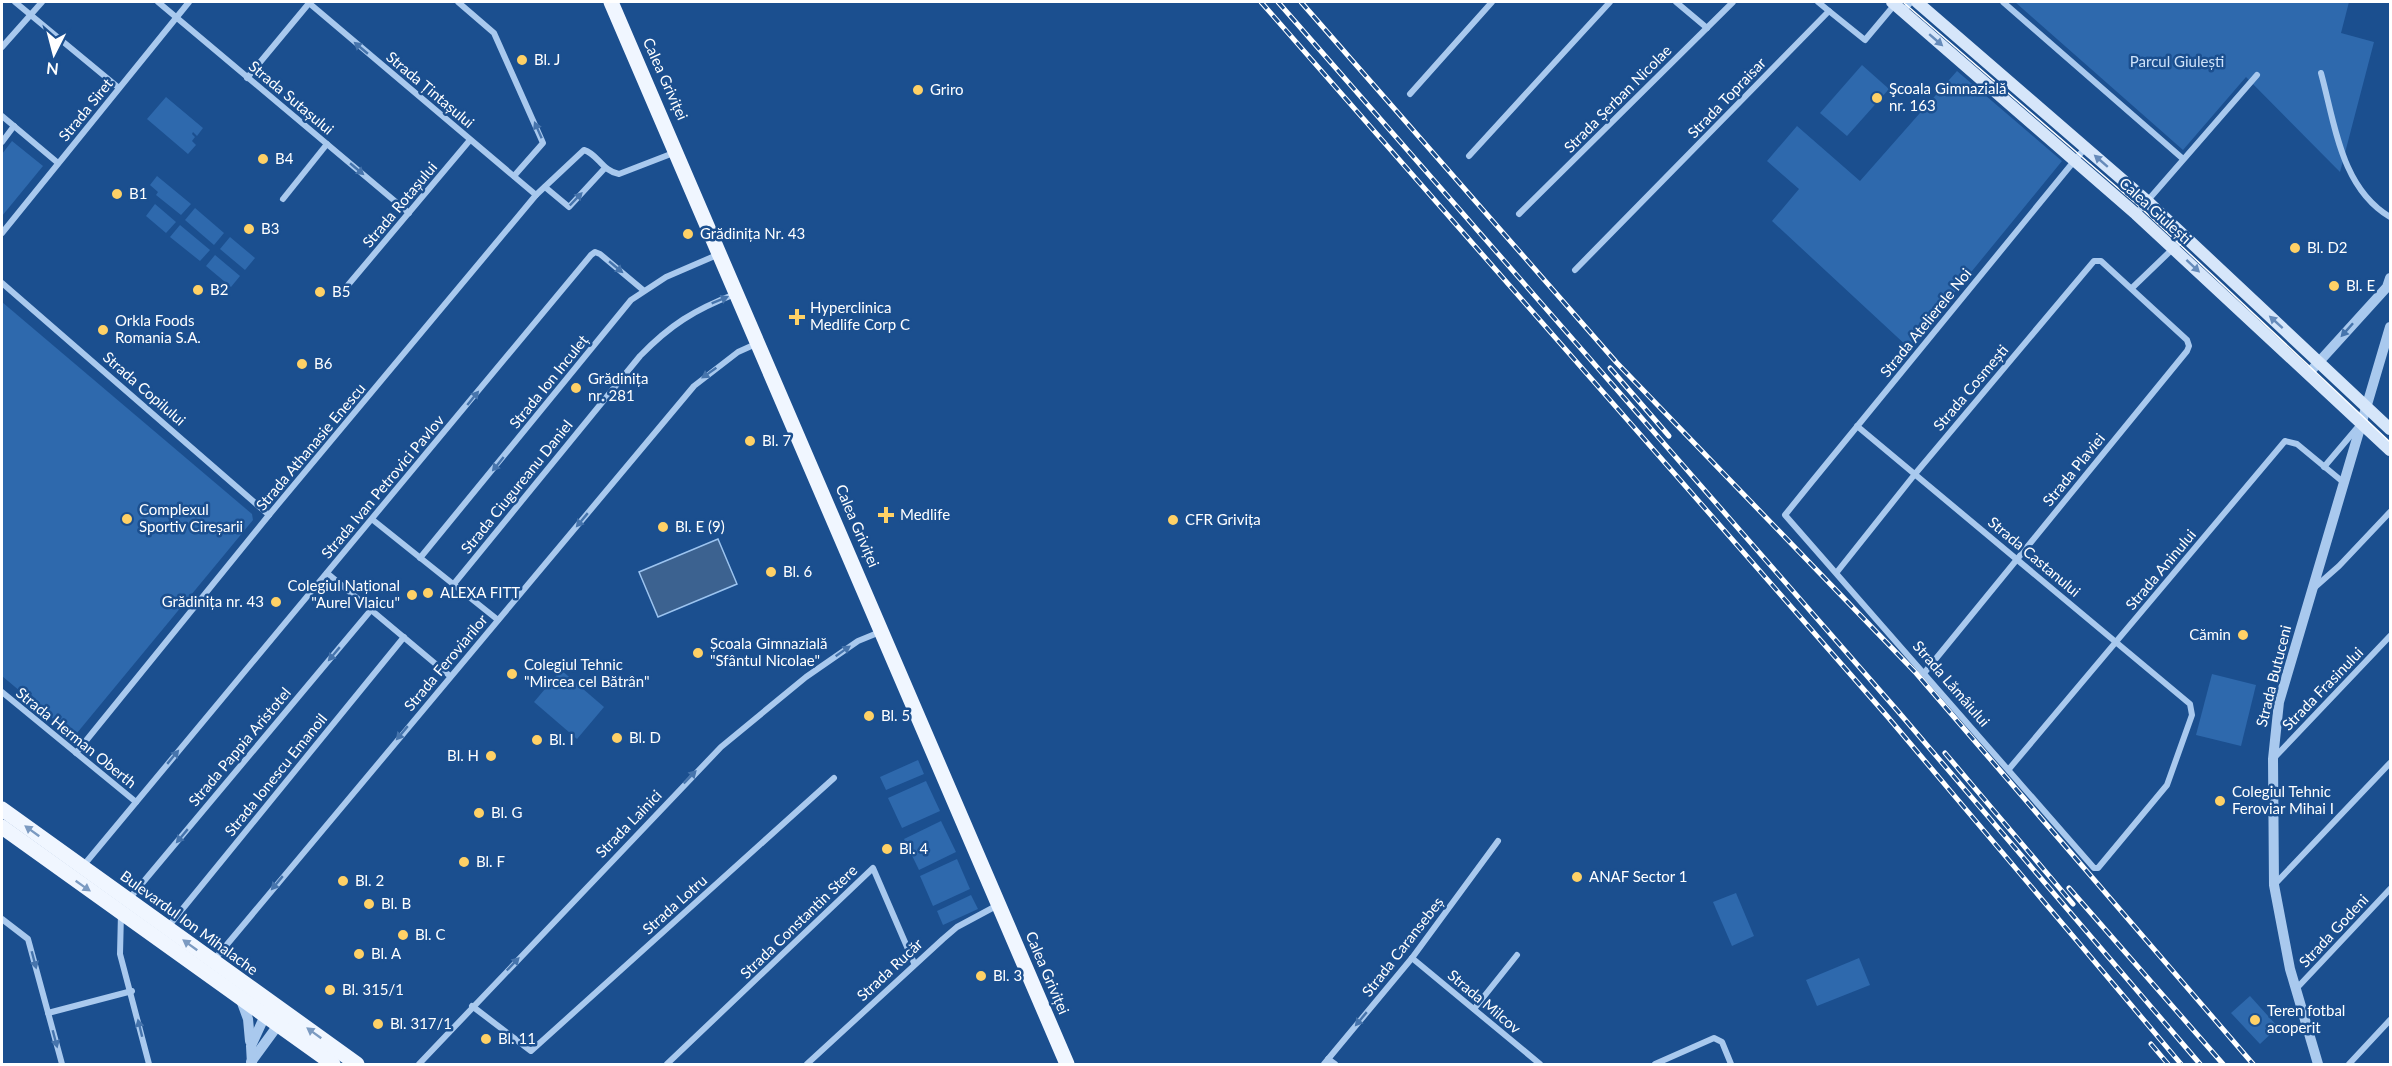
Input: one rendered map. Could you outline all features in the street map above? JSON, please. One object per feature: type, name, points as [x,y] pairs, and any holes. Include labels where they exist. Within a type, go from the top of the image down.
[{"type":"main road","name":"Calea Griviței","points":[[612,2],[1067,1065]]},
{"type":"main road","name":"Calea Giulești","points":[[1917,2],[2147,201],[2391,429]]},
{"type":"main road","name":"Calea Giulești","points":[[1900,4],[2136,214],[2391,450]]},
{"type":"main road","name":"Bulevardul Ion Mihalache","points":[[2,809],[82,867],[125,907],[241,1000],[268,1010]]},
{"type":"main road","name":"Bulevardul Ion Mihalache","points":[[2,827],[125,907],[167,929],[212,962],[268,1010],[357,1065]]},
{"type":"main road","name":"Bulevardul Ion Mihalache","points":[[282,1020],[333,1065]]},
{"type":"street","points":[[15,2],[119,88]]},
{"type":"street","points":[[2,47],[42,2]]},
{"type":"street","name":"Strada Sutașului","points":[[158,2],[409,213]]},
{"type":"street","name":"Strada Siret","points":[[2,233],[189,2]]},
{"type":"street","points":[[247,78],[310,2]]},
{"type":"street","name":"Strada Țintașului","points":[[310,2],[536,195]]},
{"type":"street","points":[[458,2],[494,33],[543,143],[513,176]]},
{"type":"street","points":[[1410,94],[1492,2]]},
{"type":"street","points":[[1468,156],[1610,2]]},
{"type":"street","points":[[1676,2],[1707,28]]},
{"type":"street","name":"Strada Șerban Nicolae","points":[[1519,214],[1733,2]]},
{"type":"street","points":[[1818,2],[1865,40],[1900,4]]},
{"type":"street","points":[[2003,2],[2182,158]]},
{"type":"street","name":"Strada Topraisar","points":[[1575,270],[1828,11]]},
{"type":"street","points":[[2321,73],[2343,158],[2368,201],[2391,217]]},
{"type":"street","points":[[2136,214],[2182,158],[2257,75]]},
{"type":"street","points":[[2,116],[58,163]]},
{"type":"street","points":[[2,142],[14,126]]},
{"type":"street","name":"Strada Rotașului","points":[[348,285],[470,140]]},
{"type":"street","points":[[283,199],[327,144]]},
{"type":"street","name":"Strada Atelierele Noi","points":[[1785,515],[2086,147]]},
{"type":"street","name":"Strada Athanasie Enescu","points":[[76,753],[269,515],[536,195],[584,150],[590,152],[604,169]]},
{"type":"street","points":[[545,187],[569,207],[604,169],[614,173],[624,173],[677,152]]},
{"type":"street","points":[[2132,288],[2185,237]]},
{"type":"street","name":"Strada Ivan Petrovici Pavlov","points":[[82,867],[373,520],[591,255],[594,252],[600,254],[643,290]]},
{"type":"street","name":"Strada Ion Inculeț","points":[[420,558],[632,300],[643,290],[666,277],[721,253]]},
{"type":"street","name":"Strada Cosmești","points":[[1837,572],[1915,474],[2094,261],[2101,261],[2132,288]]},
{"type":"street","name":"Strada Copilului","points":[[2,284],[269,515]]},
{"type":"street","points":[[2308,374],[2389,285]]},
{"type":"street","name":"Strada Plaviei","points":[[1925,672],[2189,349],[2187,340],[2132,288]]},
{"type":"street","name":"Strada Ciugureanu Daniel","points":[[453,585],[640,356],[668,328],[716,301],[737,294]]},
{"type":"street","name":"Strada Butuceni","points":[[2318,1065],[2295,989],[2274,885],[2273,759],[2279,702],[2391,327]]},
{"type":"street","name":"Strada Feroviarilor","points":[[212,962],[701,378],[738,352],[759,343]]},
{"type":"street","points":[[2324,467],[2361,423]]},
{"type":"street","name":"Strada Castanului","points":[[1857,426],[2190,704],[2192,709],[2188,726],[2167,785],[2098,868]]},
{"type":"street","name":"Strada Aninului","points":[[2009,769],[2285,441],[2297,444],[2343,482]]},
{"type":"street","points":[[2311,590],[2339,566],[2391,512]]},
{"type":"street","name":"Strada Lămâiului","points":[[1785,515],[1925,672],[2094,868],[2098,868]]},
{"type":"street","points":[[373,520],[498,620]]},
{"type":"street","points":[[327,573],[450,676]]},
{"type":"street","name":"Strada Pappia Aristotel","points":[[125,907],[371,610]]},
{"type":"street","name":"Strada Lainici","points":[[419,1065],[472,1006],[721,747],[806,677],[858,641],[882,631]]},
{"type":"street","name":"Strada Frasinului","points":[[2273,759],[2391,636]]},
{"type":"street","name":"Strada Ionescu Emanoil","points":[[167,929],[404,637]]},
{"type":"street","name":"Strada Herman Oberth","points":[[2,692],[136,802]]},
{"type":"street","points":[[2274,885],[2391,763]]},
{"type":"street","name":"Strada Lotru","points":[[472,1006],[531,1051],[834,778]]},
{"type":"street","name":"Strada Caransebeș","points":[[1326,1062],[1412,958],[1498,841]]},
{"type":"street","name":"Strada Constantin Stere","points":[[667,1065],[873,868],[914,963]]},
{"type":"street","name":"Strada Godeni","points":[[2295,989],[2391,889]]},
{"type":"street","name":"Strada Rucăr","points":[[807,1065],[914,963],[957,927],[999,905]]},
{"type":"street","points":[[125,907],[120,954],[132,991],[149,1065]]},
{"type":"street","points":[[2,919],[28,939],[62,1065]]},
{"type":"street","points":[[1474,1009],[1517,956]]},
{"type":"street","name":"Strada Milcov","points":[[1412,958],[1540,1065]]},
{"type":"street","points":[[48,1013],[132,991]]},
{"type":"street","points":[[241,1000],[248,1019],[252,1063]]},
{"type":"street","points":[[251,1046],[268,1010]]},
{"type":"street","points":[[252,1063],[282,1020]]},
{"type":"street","points":[[2349,1065],[2391,1020]]},
{"type":"street","points":[[1655,1065],[1714,1038],[1719,1039],[1731,1065]]},
{"type":"street","points":[[1326,1062],[1335,1065]]},
{"type":"green space","name":"Parcul Giulești","points":[[2015,2],[2349,2],[2341,33],[2374,42],[2340,172],[2246,77],[2183,150]]},
{"type":"green space","points":[[1862,65],[1889,89],[1847,136],[1820,113]]},
{"type":"green space","points":[[1957,71],[2062,161],[1909,348],[1772,221],[1799,189],[1767,161],[1797,126],[1860,181]]},
{"type":"green space","points":[[166,97],[203,128],[197,136],[193,132],[195,137],[192,141],[196,145],[188,154],[147,119]]},
{"type":"green space","points":[[12,141],[43,166],[2,216],[2,154]]},
{"type":"green space","points":[[157,176],[191,204],[181,215],[156,195],[158,192],[150,185]]},
{"type":"green space","points":[[155,204],[176,222],[166,233],[146,216]]},
{"type":"green space","points":[[195,208],[224,233],[214,245],[185,220]]},
{"type":"green space","points":[[180,225],[210,250],[200,261],[170,237]]},
{"type":"green space","points":[[230,237],[255,258],[245,270],[220,249]]},
{"type":"green space","points":[[215,255],[240,276],[231,287],[206,266]]},
{"type":"green space","name":"Complexul Sportiv Cireșarii","points":[[2,302],[252,514],[253,520],[77,733],[70,733],[2,676]]},
{"type":"green space","points":[[561,670],[604,707],[577,739],[534,702]]},
{"type":"green space","points":[[2212,674],[2256,685],[2241,746],[2196,735]]},
{"type":"green space","points":[[918,760],[924,774],[886,790],[880,777]]},
{"type":"green space","points":[[926,781],[940,811],[902,828],[888,798]]},
{"type":"green space","points":[[941,821],[956,852],[919,870],[904,839]]},
{"type":"green space","points":[[957,859],[970,889],[933,906],[920,876]]},
{"type":"green space","points":[[1736,893],[1754,936],[1732,946],[1713,902]]},
{"type":"green space","points":[[971,895],[978,909],[943,925],[937,911]]},
{"type":"green space","points":[[1859,958],[1870,985],[1817,1006],[1806,980]]},
{"type":"green space","name":"Teren fotbal acoperit","points":[[2250,996],[2278,1027],[2260,1044],[2231,1013]]},
{"type":"shaded area","points":[[718,539],[737,584],[658,617],[639,572]]},
{"type":"tram line","points":[[1903,2],[2141,208],[2390,442]]},
{"type":"railway","points":[[1261,2],[1887,716],[2181,1064]]},
{"type":"railway","points":[[1278,2],[1896,709],[2200,1064]]},
{"type":"railway","points":[[1301,2],[1617,363],[1916,673],[2253,1064]]},
{"type":"railway","points":[[1610,368],[1669,436]]},
{"type":"railway","points":[[1945,753],[2073,904]]},
{"type":"railway","points":[[2069,888],[2223,1064]]},
{"type":"railway","points":[[2151,1044],[2168,1064]]},
{"type":"place","name":"Bl. J","points":[[522,60]]},
{"type":"place","name":"Griro","points":[[918,90]]},
{"type":"place","name":"Şcoala Gimnazială nr. 163","points":[[1877,98]]},
{"type":"place","name":"B4","points":[[263,159]]},
{"type":"place","name":"B1","points":[[117,194]]},
{"type":"place","name":"B3","points":[[249,229]]},
{"type":"place","name":"Grădinița Nr. 43","points":[[688,234]]},
{"type":"place","name":"Bl. D2","points":[[2295,248]]},
{"type":"place","name":"Bl. E","points":[[2334,286]]},
{"type":"place","name":"B2","points":[[198,290]]},
{"type":"place","name":"B5","points":[[320,292]]},
{"type":"place","name":"Hyperclinica Medlife Corp C","points":[[797,317]]},
{"type":"place","name":"Orkla Foods Romania S.A.","points":[[103,330]]},
{"type":"place","name":"B6","points":[[302,364]]},
{"type":"place","name":"Grădinița nr. 281","points":[[576,388]]},
{"type":"place","name":"Bl. 7","points":[[750,441]]},
{"type":"place","name":"Medlife","points":[[886,515]]},
{"type":"place","name":"Complexul Sportiv Cireșarii","points":[[127,519]]},
{"type":"place","name":"CFR Grivița","points":[[1173,520]]},
{"type":"place","name":"Bl. E (9)","points":[[663,527]]},
{"type":"place","name":"Bl. 6","points":[[771,572]]},
{"type":"place","name":"ALEXA FITT","points":[[428,593]]},
{"type":"place","name":"Colegiul Național \"Aurel Vlaicu\"","points":[[412,595]]},
{"type":"place","name":"Grădinița nr. 43","points":[[276,602]]},
{"type":"place","name":"Cămin","points":[[2243,635]]},
{"type":"place","name":"Școala Gimnazială \"Sfântul Nicolae\"","points":[[698,653]]},
{"type":"place","name":"Colegiul Tehnic \"Mircea cel Bătrân\"","points":[[512,674]]},
{"type":"place","name":"Bl. 5","points":[[869,716]]},
{"type":"place","name":"Bl. D","points":[[617,738]]},
{"type":"place","name":"Bl. I","points":[[537,740]]},
{"type":"place","name":"Bl. H","points":[[491,756]]},
{"type":"place","name":"Colegiul Tehnic Feroviar Mihai I","points":[[2220,801]]},
{"type":"place","name":"Bl. G","points":[[479,813]]},
{"type":"place","name":"Bl. 4","points":[[887,849]]},
{"type":"place","name":"Bl. F","points":[[464,862]]},
{"type":"place","name":"ANAF Sector 1","points":[[1577,877]]},
{"type":"place","name":"Bl. 2","points":[[343,881]]},
{"type":"place","name":"Bl. B","points":[[369,904]]},
{"type":"place","name":"Bl. C","points":[[403,935]]},
{"type":"place","name":"Bl. A","points":[[359,954]]},
{"type":"place","name":"Bl. 3","points":[[981,976]]},
{"type":"place","name":"Bl. 315/1","points":[[330,990]]},
{"type":"place","name":"Teren fotbal acoperit","points":[[2255,1020]]},
{"type":"place","name":"Bl. 317/1","points":[[378,1024]]},
{"type":"place","name":"Bl. 11","points":[[486,1039]]}]
